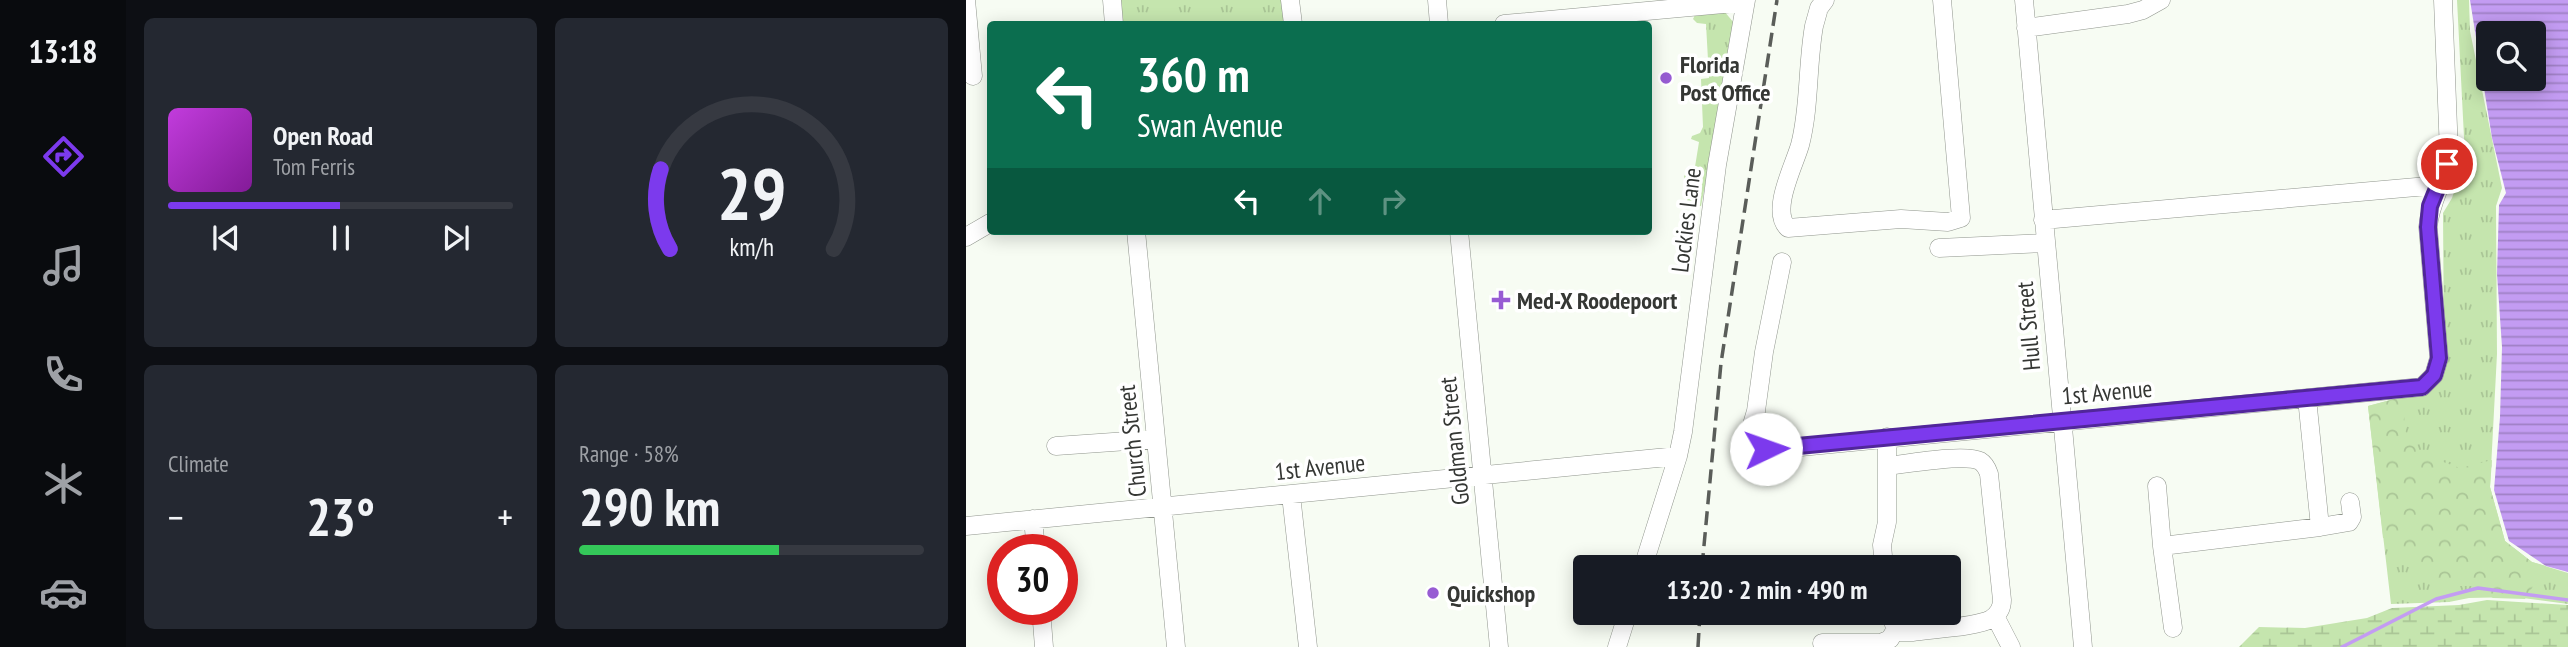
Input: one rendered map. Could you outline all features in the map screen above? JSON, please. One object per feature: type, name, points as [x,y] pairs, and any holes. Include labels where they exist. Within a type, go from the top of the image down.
[{"type":"street","points":[[966,0],[976,76]]},
{"type":"street","points":[[1112,0],[1114,21]]},
{"type":"street","points":[[1290,0],[1293,21]]},
{"type":"street","points":[[1437,0],[1439,21]]},
{"type":"street","points":[[1825,0],[1819,8],[1812,34],[1802,135],[1784,191],[1781,216],[1788,228],[1901,219],[1948,222],[1961,218],[1942,0]]},
{"type":"street","name":"Hull Street","points":[[2024,0],[2083,647]]},
{"type":"street","points":[[2026,28],[2128,14],[2143,10],[2161,0]]},
{"type":"street","points":[[2043,220],[2440,185],[2449,153],[2443,0]]},
{"type":"street","points":[[1520,21],[1582,9],[1746,1]]},
{"type":"street","name":"Lockies Lane","points":[[1647,555],[1678,456],[1717,165],[1746,1]]},
{"type":"street","name":"1st Avenue","points":[[1782,262],[1756,411],[1763,426],[1763,447],[1771,450],[2422,387],[2434,375],[2439,358],[2428,227],[2430,206],[2440,185]]},
{"type":"street","points":[[966,237],[987,225]]},
{"type":"street","name":"Church Street","points":[[1136,235],[1176,647]]},
{"type":"street","name":"Goldman Street","points":[[1459,235],[1499,647]]},
{"type":"street","points":[[1939,248],[2045,243]]},
{"type":"street","points":[[2307,398],[2320,527]]},
{"type":"street","points":[[1883,555],[1882,545],[1888,522],[1887,438]]},
{"type":"street","points":[[1056,446],[1156,439]]},
{"type":"street","name":"1st Avenue","points":[[966,526],[1678,456]]},
{"type":"street","points":[[1887,466],[1959,458],[1983,463],[1989,474],[2002,588],[2002,607],[1983,622],[1912,632],[1899,625]]},
{"type":"street","points":[[2157,486],[2173,628]]},
{"type":"street","points":[[1291,495],[1308,647]]},
{"type":"street","points":[[2162,546],[2349,522],[2352,517],[2350,502]]},
{"type":"street","points":[[1033,520],[1034,534]]},
{"type":"street","points":[[1995,615],[2011,647]]},
{"type":"street","points":[[1042,625],[1044,647]]},
{"type":"street","points":[[1617,647],[1624,625]]},
{"type":"street","points":[[1822,643],[1861,646],[1887,641],[1891,625]]},
{"type":"green space","points":[[1116,0],[1286,0],[1288,21],[1119,21]]},
{"type":"green space","points":[[2457,0],[2469,0],[2470,31],[2476,60],[2476,91],[2482,91],[2502,188],[2496,206],[2497,354],[2490,487],[2505,541],[2532,562],[2568,573],[2568,604],[2515,597],[2391,604],[2368,406],[2428,390],[2444,347],[2443,213],[2452,198],[2465,157]]},
{"type":"green space","points":[[1724,11],[1734,23],[1734,38],[1701,206],[1688,207],[1684,176],[1694,173],[1699,142],[1691,139],[1700,133],[1703,127],[1701,79],[1709,78],[1706,24],[1697,23],[1693,19],[1696,13]]},
{"type":"green space","points":[[2402,397],[2406,435],[2424,455],[2460,468],[2492,460],[2490,487],[2505,541],[2532,562],[2546,566],[2525,599],[2493,598],[2472,586],[2435,586],[2402,560],[2403,538],[2383,538],[2368,406]]},
{"type":"green space","points":[[2487,600],[2568,605],[2568,647],[2239,647],[2259,627],[2305,628],[2367,618],[2392,608],[2459,605]]},
{"type":"shaded area","points":[[2470,0],[2568,0],[2568,572],[2546,566],[2509,541],[2494,490],[2502,347],[2497,274],[2499,205],[2506,193],[2492,138],[2485,91],[2546,91],[2546,21],[2476,21],[2476,38]]},
{"type":"waterway","points":[[2342,647],[2436,599],[2478,588],[2568,600]]},
{"type":"railway","points":[[1703,555],[1721,363],[1777,0]]},
{"type":"railway","points":[[1698,647],[1699,625]]},
{"type":"place","name":"Florida Post Office","points":[[1666,78]]},
{"type":"place","name":"Med-X Roodepoort","points":[[1501,300]]},
{"type":"place","name":"Quickshop","points":[[1433,593]]},
{"type":"route","points":[[1766,449],[2422,387],[2434,375],[2439,358],[2428,227],[2430,206],[2447,164]]}]
